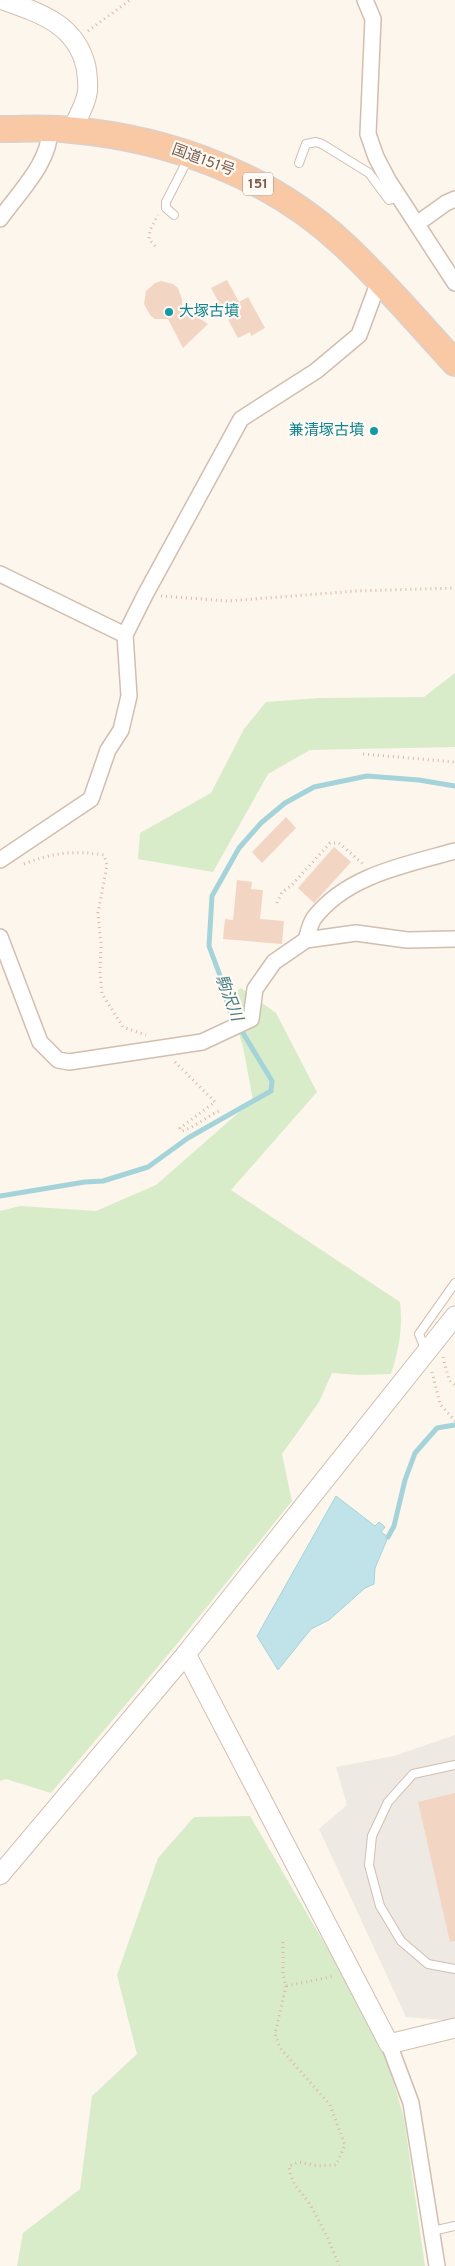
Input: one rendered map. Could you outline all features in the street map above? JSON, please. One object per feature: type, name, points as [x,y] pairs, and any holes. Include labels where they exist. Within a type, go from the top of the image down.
[{"type":"highway","name":"国道151号","points":[[0,129],[61,129],[151,143],[190,154],[254,181],[301,211],[342,244],[380,281],[455,363]]},
{"type":"street","points":[[0,219],[46,156],[50,142],[87,94],[88,76],[83,55],[76,41],[60,26],[38,12],[3,0]]},
{"type":"street","points":[[365,0],[373,19],[368,134],[376,157],[455,283]]},
{"type":"street","points":[[418,223],[446,203],[455,200]]},
{"type":"street","points":[[0,860],[91,799],[108,750],[121,730],[129,696],[125,636],[145,595],[241,419],[316,371],[358,335],[380,281]]},
{"type":"street","points":[[0,574],[125,636]]},
{"type":"street","points":[[306,940],[314,919],[339,895],[375,874],[455,851]]},
{"type":"street","points":[[0,937],[40,1042],[58,1060],[69,1062],[173,1051],[215,1037],[248,1021],[251,1019],[255,989],[274,962],[306,940],[356,933],[407,940],[455,939]]},
{"type":"street","points":[[0,1876],[186,1654],[455,1316]]},
{"type":"street","points":[[186,1654],[389,2044],[411,2103],[437,2266]]},
{"type":"street","points":[[389,2044],[455,2028]]},
{"type":"lane","points":[[299,163],[306,144],[316,142],[322,144],[369,173],[389,200],[400,197]]},
{"type":"lane","points":[[174,215],[166,208],[166,202],[190,154]]},
{"type":"lane","points":[[426,1352],[419,1334],[455,1283]]},
{"type":"lane","points":[[455,1765],[413,1774],[388,1802],[372,1836],[369,1865],[380,1906],[401,1941],[428,1964],[455,1969]]},
{"type":"lane","points":[[432,2230],[455,2226]]},
{"type":"path","points":[[76,41],[130,0]]},
{"type":"path","points":[[154,246],[149,239],[150,230],[166,202]]},
{"type":"path","points":[[145,595],[228,601],[356,591],[455,588]]},
{"type":"path","points":[[363,754],[455,762]]},
{"type":"path","points":[[277,903],[282,892],[291,886],[330,843],[339,843],[375,874]]},
{"type":"path","points":[[16,867],[48,854],[83,851],[104,855],[107,865],[98,913],[102,994],[123,1027],[147,1036],[164,1038],[215,1102],[180,1128],[181,1131],[219,1111]]},
{"type":"path","points":[[438,1336],[449,1380],[455,1385]]},
{"type":"path","points":[[426,1352],[440,1404],[455,1421]]},
{"type":"path","points":[[283,1942],[283,1976],[286,1986],[275,2034],[280,2048],[330,2105],[345,2145],[336,2164],[318,2166],[299,2162],[289,2166],[290,2179],[308,2203],[330,2242],[339,2266]]},
{"type":"path","points":[[286,1986],[353,1972]]},
{"type":"shaded area","points":[[455,1735],[455,2021],[406,2017],[319,1829],[347,1805],[336,1767],[394,1756]]},
{"type":"green space","points":[[455,673],[455,747],[310,750],[268,774],[213,872],[138,859],[140,833],[211,793],[244,729],[266,702],[320,698],[424,697]]},
{"type":"green space","points":[[241,988],[276,1013],[317,1092],[231,1190],[400,1302],[401,1330],[394,1365],[391,1374],[358,1375],[332,1373],[319,1402],[282,1454],[292,1501],[177,1644],[51,1793],[6,1779],[0,1781],[0,1211],[20,1206],[96,1211],[156,1185],[253,1100],[243,1047],[228,997]]},
{"type":"green space","points":[[250,1816],[382,2042],[404,2118],[425,2266],[17,2266],[23,2233],[80,2189],[92,2096],[137,2054],[117,1975],[158,1858],[194,1817]]},
{"type":"water","points":[[336,1496],[375,1526],[379,1522],[385,1527],[381,1532],[388,1537],[375,1568],[374,1584],[365,1588],[329,1620],[311,1629],[278,1670],[257,1636]]},
{"type":"building","points":[[227,280],[239,302],[248,297],[265,328],[251,336],[250,332],[238,338],[211,288]]},
{"type":"building","name":"大塚古墳","points":[[161,281],[173,284],[178,288],[182,299],[182,306],[208,324],[183,348],[168,319],[155,319],[150,315],[144,304],[146,291],[155,283]]},
{"type":"building","points":[[286,817],[296,828],[262,863],[252,852]]},
{"type":"building","points":[[334,847],[351,862],[314,903],[298,888]]},
{"type":"building","points":[[237,880],[252,882],[251,889],[263,890],[260,919],[284,921],[282,944],[223,939],[225,919],[233,920]]},
{"type":"building","points":[[455,1793],[455,1941],[450,1942],[418,1802]]},
{"type":"waterway","name":"駒沢川","points":[[0,1196],[85,1182],[103,1181],[148,1167],[188,1138],[271,1091],[272,1081],[229,1010],[222,981],[209,946],[212,896],[239,848],[261,823],[285,803],[314,787],[367,776],[419,780],[455,786]]},
{"type":"waterway","points":[[388,1537],[394,1526],[405,1480],[415,1453],[437,1428],[455,1425]]},
{"type":"place","name":"大塚古墳","points":[[169,312]]},
{"type":"place","name":"兼清塚古墳","points":[[374,431]]}]
